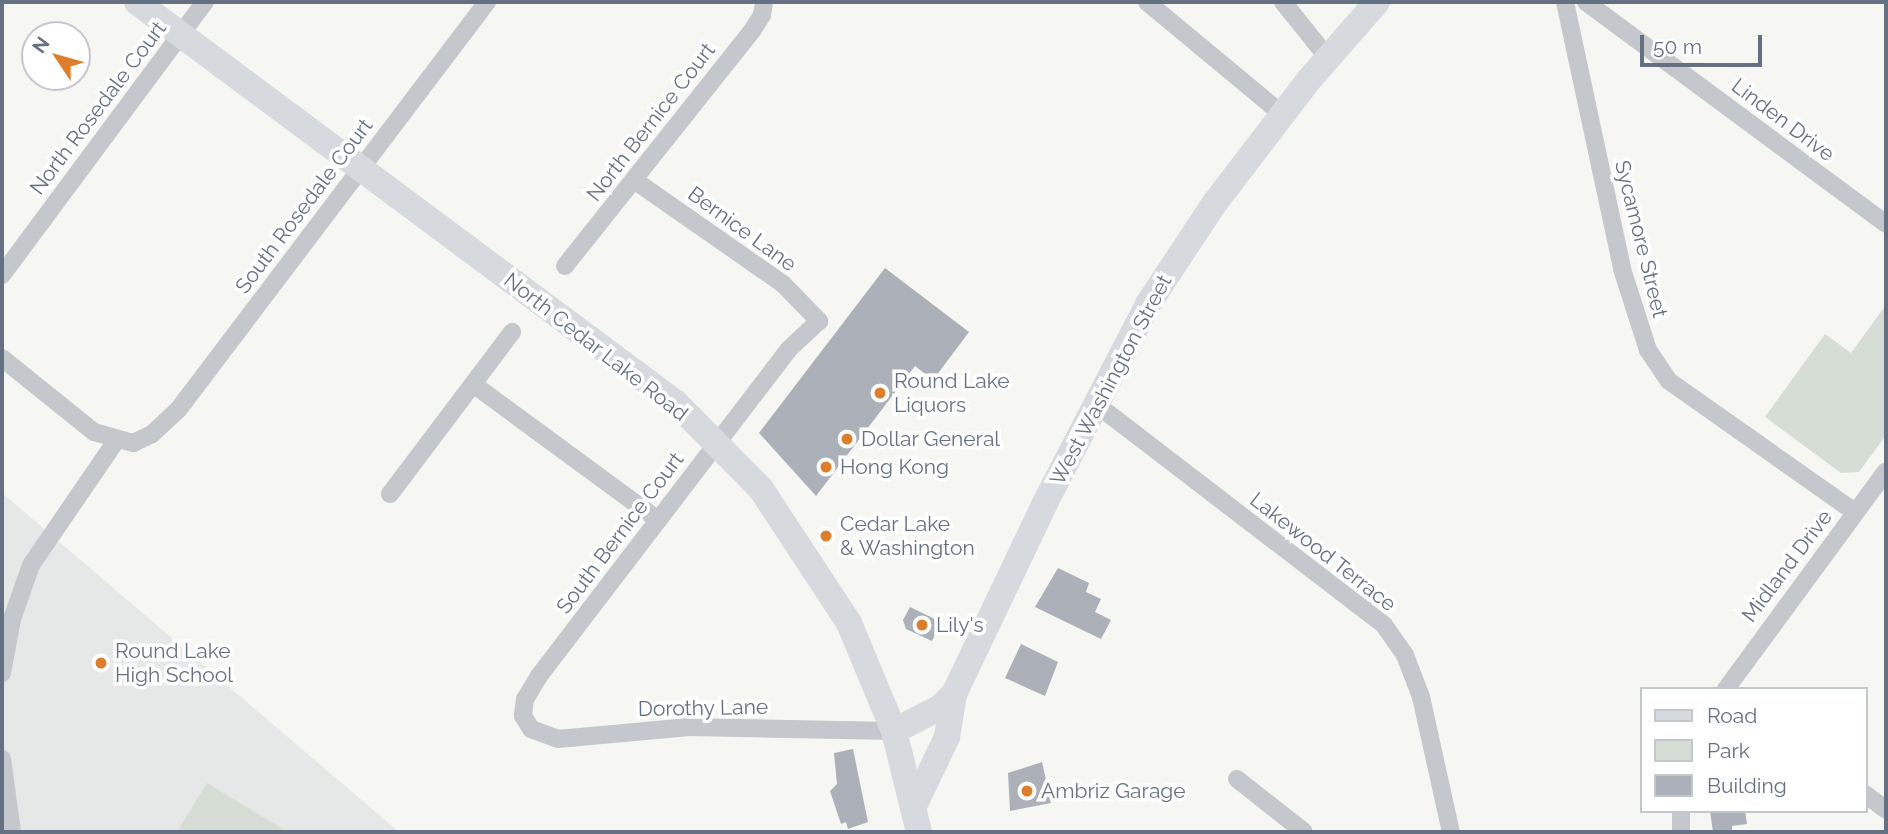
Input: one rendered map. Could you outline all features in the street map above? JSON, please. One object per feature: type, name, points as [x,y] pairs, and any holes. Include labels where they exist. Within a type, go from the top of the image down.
[{"type":"main road","name":"North Cedar Lake Road","points":[[137,2],[676,403],[761,489],[849,623],[894,731],[916,820]]},
{"type":"main road","name":"West Washington Street","points":[[894,731],[941,707],[954,694],[1148,304],[1214,204],[1282,114],[1377,2]]},
{"type":"main road","name":"North Cedar Lake Road","points":[[916,820],[947,737],[954,694]]},
{"type":"street","name":"North Rosedale Court","points":[[2,275],[205,2]]},
{"type":"street","name":"South Rosedale Court","points":[[116,441],[133,443],[152,434],[178,410],[487,2]]},
{"type":"street","name":"North Bernice Court","points":[[565,266],[752,31],[762,15],[764,2]]},
{"type":"street","points":[[1147,2],[1282,114]]},
{"type":"street","points":[[1283,2],[1328,58]]},
{"type":"street","name":"Sycamore Street","points":[[1565,2],[1622,269],[1648,350],[1669,381],[1855,512]]},
{"type":"street","name":"Linden Drive","points":[[1586,2],[1886,224]]},
{"type":"street","name":"Bernice Lane","points":[[634,180],[783,284],[819,321]]},
{"type":"street","name":"South Bernice Court","points":[[523,716],[525,699],[539,676],[789,349],[819,321]]},
{"type":"street","points":[[390,494],[512,332]]},
{"type":"street","points":[[2,358],[94,432],[116,441],[31,565],[12,619],[2,673]]},
{"type":"street","points":[[473,383],[658,520]]},
{"type":"street","name":"Lakewood Terrace","points":[[1096,404],[1384,625],[1405,655],[1421,696],[1451,832]]},
{"type":"street","name":"Midland Drive","points":[[1727,687],[1886,471]]},
{"type":"street","name":"Dorothy Lane","points":[[523,716],[531,729],[558,739],[689,727],[894,731]]},
{"type":"street","points":[[2,759],[12,832]]},
{"type":"street","points":[[1237,779],[1304,832]]},
{"type":"street","points":[[1867,796],[1886,810]]},
{"type":"street","points":[[1681,813],[1681,832]]},
{"type":"shaded area","name":"Round Lake High School","points":[[2,493],[399,832],[2,832]]},
{"type":"green space","points":[[1886,305],[1886,435],[1859,472],[1841,473],[1765,417],[1825,334],[1851,353]]},
{"type":"green space","points":[[207,783],[288,832],[177,832]]},
{"type":"building","points":[[885,268],[969,332],[933,380],[915,366],[816,496],[759,433]]},
{"type":"building","points":[[1058,568],[1089,583],[1086,592],[1101,599],[1095,612],[1111,620],[1101,639],[1035,607]]},
{"type":"building","name":"Lily's","points":[[910,607],[941,622],[932,641],[906,629],[903,620]]},
{"type":"building","points":[[1021,644],[1058,662],[1045,696],[1005,678]]},
{"type":"building","points":[[853,749],[868,822],[848,829],[846,822],[841,824],[830,791],[837,784],[834,753]]},
{"type":"building","name":"Ambriz Garage","points":[[1042,762],[1051,803],[1010,811],[1008,773]]},
{"type":"building","points":[[1710,813],[1745,813],[1747,824],[1732,826],[1732,832],[1713,832]]},
{"type":"place","name":"Round Lake Liquors","points":[[880,393]]},
{"type":"place","name":"Dollar General","points":[[847,439]]},
{"type":"place","name":"Hong Kong","points":[[826,467]]},
{"type":"place","name":"Cedar Lake & Washington","points":[[826,536]]},
{"type":"place","name":"Lily's","points":[[922,625]]},
{"type":"place","name":"Round Lake High School","points":[[101,663]]},
{"type":"place","name":"Ambriz Garage","points":[[1027,791]]}]
